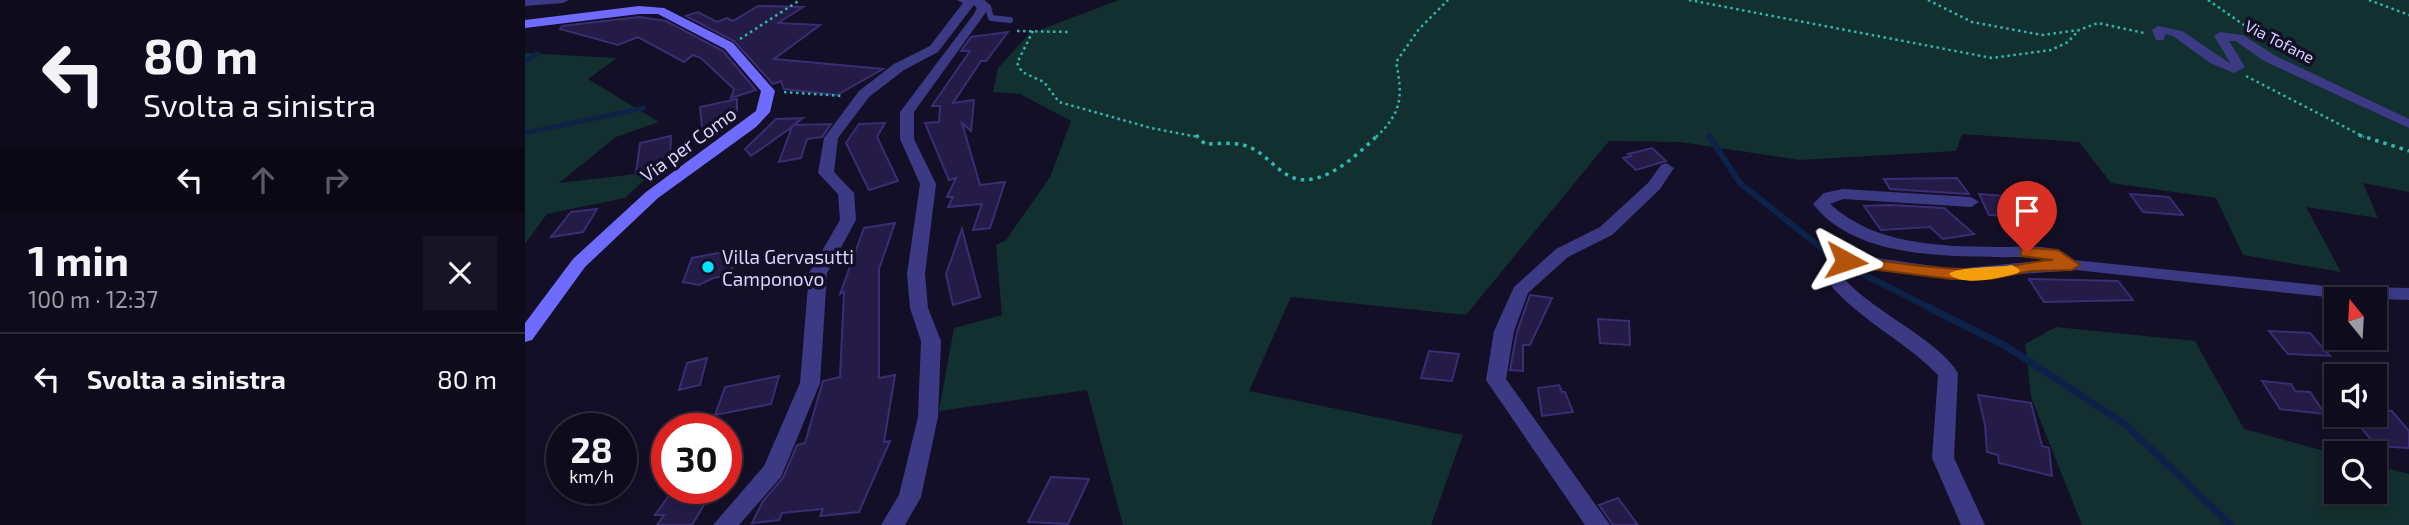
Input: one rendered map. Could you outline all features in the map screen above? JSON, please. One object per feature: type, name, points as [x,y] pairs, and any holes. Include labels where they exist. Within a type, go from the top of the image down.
[{"type":"street","points":[[525,3],[563,0]]},
{"type":"street","points":[[893,525],[910,497],[928,417],[931,341],[919,308],[916,274],[928,184],[907,139],[907,113],[983,8],[977,1],[957,0]]},
{"type":"street","points":[[725,525],[773,471],[810,383],[818,273],[848,220],[846,193],[826,173],[831,138],[862,97],[899,67],[934,49],[977,1]]},
{"type":"street","points":[[525,24],[639,10],[660,11],[729,46],[768,90]]},
{"type":"street","points":[[2160,37],[2158,30],[2171,31],[2213,61],[2234,69]]},
{"type":"street","name":"Via Tofane","points":[[2234,69],[2238,67],[2237,63],[2222,41],[2221,34],[2239,38],[2269,58],[2409,124]]},
{"type":"street","name":"Via per Como","points":[[525,335],[579,263],[652,195],[751,124],[763,112],[768,90]]},
{"type":"street","points":[[1598,525],[1496,380],[1504,331],[1520,291],[1562,253],[1606,231],[1654,186],[1666,168]]},
{"type":"street","points":[[1971,202],[1843,194],[1830,196],[1821,204],[1854,230],[1888,242],[1923,249],[2052,253],[2072,265]]},
{"type":"street","points":[[1973,525],[1943,457],[1948,373],[1932,354],[1886,324],[1838,284],[1831,274],[1840,264],[1951,274],[1991,274],[2031,266],[2072,265],[2174,273],[2356,295],[2409,294]]},
{"type":"lane","points":[[977,1],[988,7],[991,18],[1010,20]]},
{"type":"path","points":[[729,46],[800,0]]},
{"type":"path","points":[[1068,32],[1033,31],[1017,63],[1022,72],[1044,82],[1059,102],[1151,128],[1196,135],[1205,144],[1243,145],[1257,151],[1294,178],[1312,178],[1344,167],[1395,119],[1401,86],[1396,62],[1419,29],[1448,0]]},
{"type":"path","points":[[1689,0],[1992,58],[2051,50],[2068,42],[2079,30]]},
{"type":"path","points":[[1928,0],[1957,16],[1994,27],[2042,35],[2107,23],[2160,37]]},
{"type":"path","points":[[2369,0],[2409,15]]},
{"type":"path","points":[[2234,69],[2352,133],[2409,151]]},
{"type":"path","points":[[768,90],[862,97]]},
{"type":"green space","points":[[1119,0],[2409,0],[2409,192],[2363,183],[2378,218],[2306,207],[2341,272],[2243,255],[2216,198],[2111,183],[2079,142],[1962,134],[1956,151],[1800,160],[1680,142],[1609,141],[1466,315],[1291,297],[1249,391],[1463,435],[1431,525],[1123,525],[1087,390],[939,411],[954,328],[1002,315],[996,245],[1006,240],[1050,177],[1071,121],[1020,94],[993,92],[998,68],[1029,34]]},
{"type":"green space","points":[[525,53],[617,58],[588,79],[659,122],[616,137],[559,183],[653,172],[625,198],[547,214],[525,244]]},
{"type":"green space","points":[[2056,327],[2195,341],[2244,429],[2324,451],[2324,504],[2387,504],[2387,468],[2409,474],[2409,525],[2082,525],[2031,397],[2025,344]]},
{"type":"building","points":[[758,6],[803,7],[778,23],[820,25],[774,59],[883,69],[837,95],[784,89],[781,81],[773,84],[734,41],[686,16],[698,12],[717,22],[727,18],[733,21]]},
{"type":"building","points":[[639,17],[666,21],[723,51],[756,90],[731,98],[734,89],[701,58],[693,55],[684,62],[638,37],[618,45],[560,29],[562,26]]},
{"type":"building","points":[[1008,32],[986,61],[981,61],[953,103],[974,100],[971,131],[962,123],[980,185],[1005,182],[990,228],[973,230],[982,204],[948,207],[953,197],[947,197],[956,178],[949,180],[925,123],[939,122],[940,106],[932,106],[970,51],[961,51],[971,37]]},
{"type":"building","points":[[737,99],[737,117],[702,128],[700,107]]},
{"type":"building","points":[[803,118],[794,125],[831,124],[822,137],[807,139],[801,158],[779,162],[792,127],[751,156],[745,149],[776,119]]},
{"type":"building","points":[[885,123],[877,137],[898,181],[869,190],[846,143],[859,124]]},
{"type":"building","points":[[671,136],[670,159],[636,173],[640,143]]},
{"type":"building","points":[[1652,148],[1666,161],[1636,170],[1623,158],[1631,156],[1628,154]]},
{"type":"building","points":[[1957,178],[1969,194],[1890,189],[1884,179]]},
{"type":"building","points":[[1979,194],[2031,198],[2043,218],[1989,215]]},
{"type":"building","points":[[2130,194],[2169,197],[2183,215],[2143,212]]},
{"type":"building","points":[[1864,206],[1944,208],[1974,234],[1943,239],[1930,227],[1881,230]]},
{"type":"building","points":[[597,209],[583,232],[551,237],[571,212]]},
{"type":"building","points":[[895,223],[879,269],[879,378],[895,375],[884,442],[890,441],[859,512],[820,516],[823,509],[782,513],[779,520],[752,523],[763,501],[783,478],[797,445],[805,443],[823,381],[840,377],[844,292],[840,294],[864,228]]},
{"type":"building","points":[[962,229],[980,297],[953,305],[946,274]]},
{"type":"building","name":"Villa Gervasutti Camponovo","points":[[739,249],[730,275],[713,278],[699,285],[683,282],[692,258]]},
{"type":"building","points":[[2029,279],[2118,281],[2133,300],[2044,302]]},
{"type":"building","points":[[1530,295],[1552,298],[1530,345],[1523,345],[1523,371],[1510,370],[1517,332]]},
{"type":"building","points":[[1598,319],[1629,321],[1630,345],[1600,343]]},
{"type":"building","points":[[2269,331],[2310,333],[2330,356],[2288,354]]},
{"type":"building","points":[[1429,351],[1459,354],[1452,381],[1421,378]]},
{"type":"building","points":[[707,358],[700,385],[679,390],[687,363]]},
{"type":"building","points":[[779,376],[771,404],[716,413],[725,387]]},
{"type":"building","points":[[2262,381],[2291,384],[2295,391],[2310,392],[2324,414],[2280,409]]},
{"type":"building","points":[[1559,385],[1562,392],[1565,392],[1573,412],[1542,416],[1538,388]]},
{"type":"building","points":[[1978,395],[2031,403],[2042,446],[2049,448],[2052,476],[1999,463],[1998,455],[1987,452],[1985,425]]},
{"type":"building","points":[[2387,411],[2392,411],[2409,431],[2409,448],[2387,447],[2387,441],[2372,441],[2361,427],[2387,427]]},
{"type":"building","points":[[1051,477],[1089,479],[1068,524],[1028,522]]},
{"type":"building","points":[[1618,498],[1638,525],[1613,525],[1599,505]]},
{"type":"building","points":[[663,504],[704,504],[692,525],[657,525],[664,515],[655,515]]},
{"type":"waterway","points":[[525,62],[538,53]]},
{"type":"waterway","points":[[525,133],[644,108]]},
{"type":"waterway","points":[[1709,136],[1740,183],[1839,262],[1932,309]]},
{"type":"waterway","points":[[1928,307],[1932,309]]},
{"type":"waterway","points":[[1932,309],[2004,345],[2125,424],[2231,525]]},
{"type":"slow traffic","points":[[1958,274],[1991,274],[2012,270]]},
{"type":"place","name":"Villa Gervasutti Camponovo","points":[[708,267]]},
{"type":"route","points":[[1846,261],[1951,274],[1991,274],[2031,266],[2072,265],[2052,253],[2027,253]]}]
